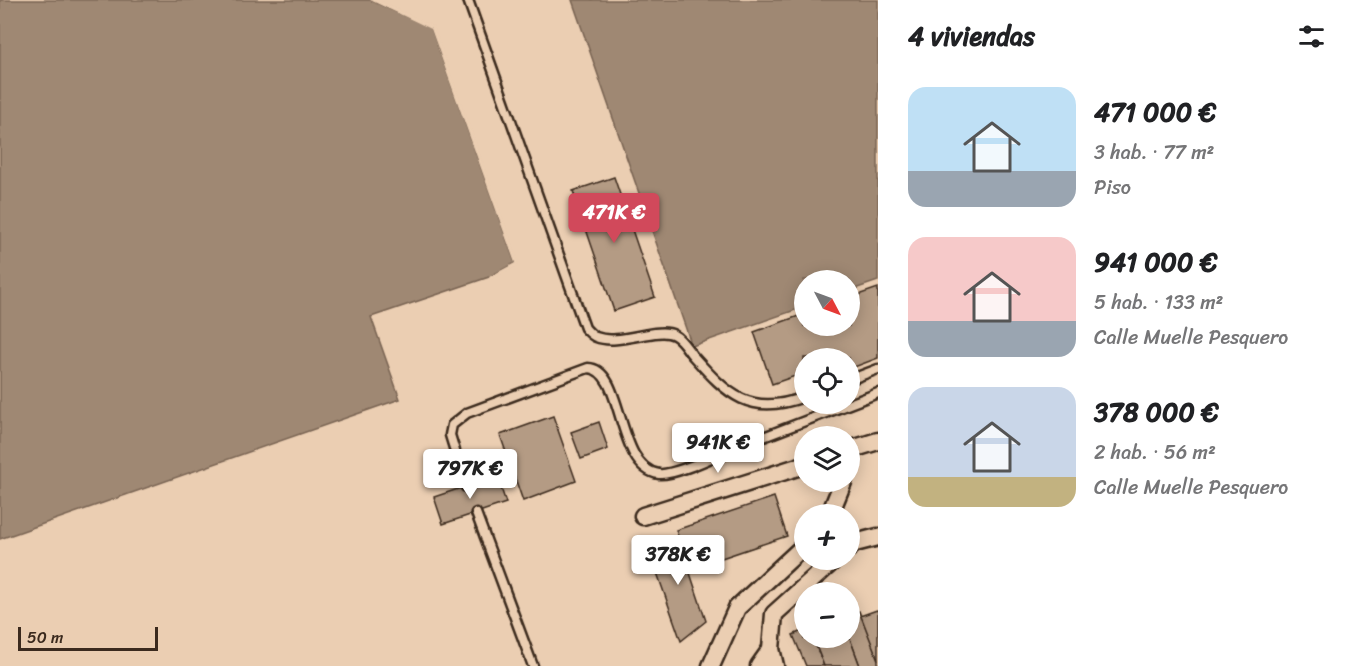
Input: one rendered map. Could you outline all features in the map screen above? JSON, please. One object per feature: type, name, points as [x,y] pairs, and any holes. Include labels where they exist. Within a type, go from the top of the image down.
[{"type":"street","points":[[860,450],[878,441]]},
{"type":"street","points":[[643,516],[794,468]]},
{"type":"street","points":[[860,542],[878,537]]},
{"type":"street","points":[[711,666],[737,608],[794,555]]},
{"type":"street","points":[[776,666],[771,649],[774,614],[823,570]]},
{"type":"street","points":[[759,666],[771,649]]},
{"type":"lane","points":[[468,0],[585,328],[595,337],[620,339],[662,333],[674,335],[725,388],[749,403],[777,405],[794,400]]},
{"type":"lane","points":[[466,487],[450,435],[452,425],[467,413],[588,368],[596,368],[603,375],[634,456],[644,470],[661,474],[694,464],[878,393]]},
{"type":"lane","points":[[860,376],[878,369]]},
{"type":"lane","points":[[476,513],[533,666]]},
{"type":"shaded area","points":[[0,0],[370,0],[431,28],[515,263],[489,277],[371,317],[400,399],[0,539]]},
{"type":"shaded area","points":[[572,0],[878,0],[878,281],[860,287],[860,270],[794,270],[794,310],[692,346]]},
{"type":"pier","points":[[370,0],[377,0],[433,27],[518,262],[517,265],[490,279],[489,277],[515,263],[431,29]]},
{"type":"building","points":[[614,177],[655,297],[614,311],[573,191]]},
{"type":"building","points":[[878,288],[878,358],[860,365],[860,348],[794,348],[794,376],[772,384],[754,332],[794,318],[794,336],[860,336],[860,294]]},
{"type":"building","points":[[553,416],[576,481],[523,501],[500,435]]},
{"type":"building","points":[[599,422],[608,449],[581,459],[571,432]]},
{"type":"building","points":[[497,476],[506,503],[443,524],[434,497]]},
{"type":"building","points":[[774,497],[787,536],[689,569],[676,530]]},
{"type":"building","points":[[678,537],[706,621],[681,641],[648,547]]},
{"type":"building","points":[[877,610],[878,612],[878,660],[860,616]]},
{"type":"building","points":[[860,614],[878,664],[860,666],[853,648],[860,648]]},
{"type":"building","points":[[798,648],[817,648],[824,666],[806,666]]},
{"type":"building","points":[[817,648],[853,648],[860,666],[824,666]]}]
